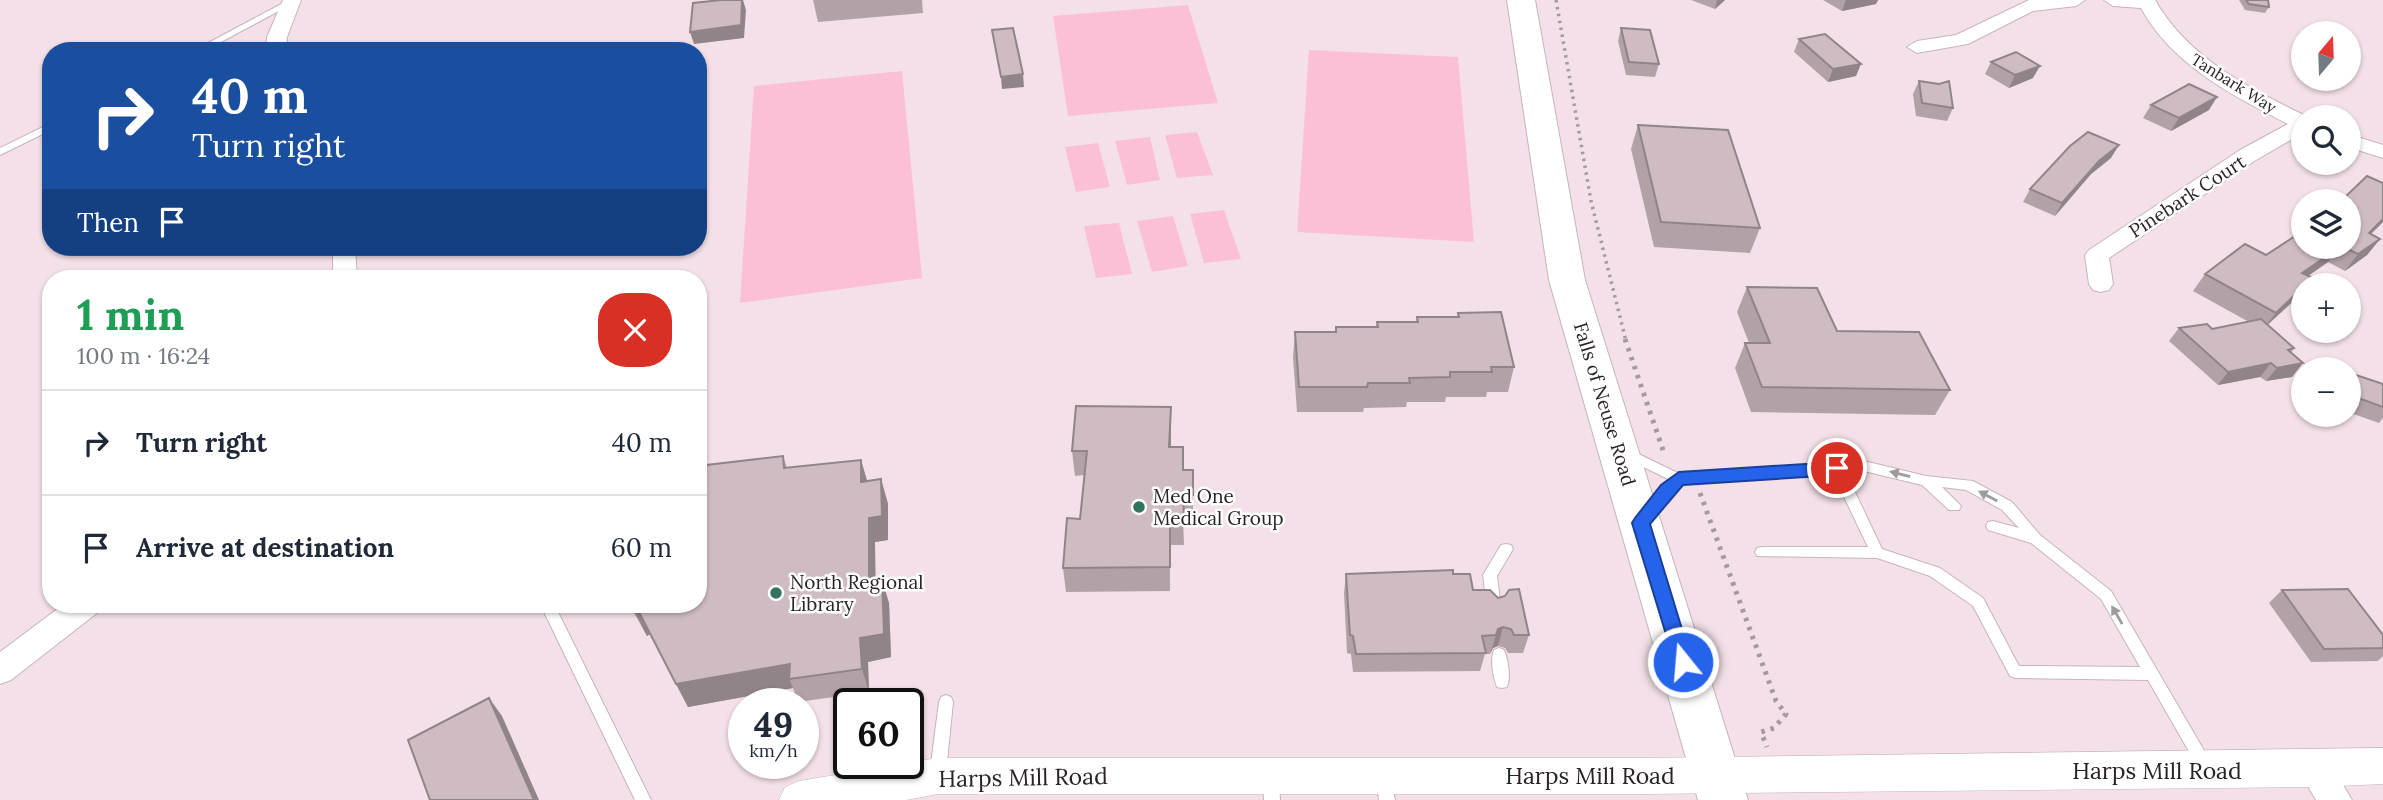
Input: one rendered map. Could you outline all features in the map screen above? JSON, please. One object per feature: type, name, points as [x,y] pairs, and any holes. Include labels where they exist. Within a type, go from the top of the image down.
[{"type":"main road","name":"Falls of Neuse Road","points":[[1521,0],[1567,280],[1720,787]]},
{"type":"street","points":[[1917,47],[1961,40],[2029,6],[2076,0]]},
{"type":"street","points":[[2113,0],[2147,1]]},
{"type":"street","name":"Tanbark Way","points":[[2147,1],[2187,53],[2267,106],[2291,117]]},
{"type":"street","points":[[277,42],[291,2]]},
{"type":"street","name":"Pinebark Court","points":[[2101,284],[2097,255],[2248,155],[2291,130]]},
{"type":"street","points":[[2361,144],[2383,152]]},
{"type":"street","points":[[0,670],[74,613]]},
{"type":"street","name":"Harps Mill Road","points":[[799,800],[938,776],[1271,787],[1720,787],[2208,770],[2325,785],[2383,766]]},
{"type":"lane","points":[[214,42],[291,2]]},
{"type":"lane","points":[[0,152],[42,131]]},
{"type":"lane","points":[[1618,448],[1679,479],[1868,467],[1926,481],[1968,485],[2007,506],[2036,539],[2106,595],[2208,770]]},
{"type":"lane","points":[[1837,468],[1877,553]]},
{"type":"lane","points":[[1641,523],[1667,489],[1679,479]]},
{"type":"lane","points":[[1926,481],[1957,502]]},
{"type":"lane","points":[[1995,522],[2036,539]]},
{"type":"lane","points":[[1494,608],[1490,576],[1506,549]]},
{"type":"lane","points":[[1762,552],[1877,553],[1935,572],[1978,602],[2015,671],[2151,674]]},
{"type":"lane","points":[[551,613],[643,800]]},
{"type":"lane","points":[[1499,654],[1502,682]]},
{"type":"lane","points":[[938,776],[946,702]]},
{"type":"path","points":[[1556,0],[1590,200],[1602,254],[1639,386],[1663,452]]},
{"type":"path","points":[[1700,494],[1776,701],[1786,714],[1774,728],[1761,732]]},
{"type":"shaded area","points":[[1188,5],[1218,103],[1068,116],[1053,16]]},
{"type":"shaded area","points":[[1309,50],[1458,57],[1474,242],[1297,232]]},
{"type":"shaded area","points":[[902,71],[922,278],[740,303],[754,86]]},
{"type":"shaded area","points":[[1197,132],[1213,175],[1177,178],[1165,135]]},
{"type":"shaded area","points":[[1150,137],[1160,180],[1127,185],[1115,141]]},
{"type":"shaded area","points":[[1098,143],[1110,187],[1076,192],[1065,147]]},
{"type":"shaded area","points":[[1224,210],[1241,259],[1204,263],[1190,214]]},
{"type":"shaded area","points":[[1173,216],[1188,266],[1152,272],[1137,221]]},
{"type":"shaded area","points":[[1119,223],[1132,274],[1096,278],[1084,226]]},
{"type":"building","points":[[742,0],[741,25],[690,32],[693,3]]},
{"type":"building","points":[[2246,0],[2268,0],[2269,7],[2249,4]]},
{"type":"building","points":[[1013,28],[1023,74],[1001,77],[992,30]]},
{"type":"building","points":[[1621,28],[1650,30],[1659,64],[1629,62]]},
{"type":"building","points":[[1825,34],[1861,64],[1833,69],[1799,39]]},
{"type":"building","points":[[2016,52],[2040,66],[2015,75],[1991,62]]},
{"type":"building","points":[[1919,81],[1939,84],[1949,81],[1953,108],[1922,103]]},
{"type":"building","points":[[2189,84],[2217,97],[2179,118],[2151,105]]},
{"type":"building","points":[[1638,125],[1728,130],[1760,228],[1661,222]]},
{"type":"building","points":[[2088,132],[2119,145],[2099,161],[2062,203],[2030,189],[2070,146]]},
{"type":"building","points":[[2367,176],[2383,183],[2383,219],[2369,233],[2380,239],[2361,252],[2361,189],[2353,189]]},
{"type":"building","points":[[2291,239],[2291,259],[2322,259],[2302,273],[2291,273],[2291,299],[2276,313],[2205,274],[2245,244],[2266,255]]},
{"type":"building","points":[[1747,287],[1817,288],[1837,331],[1919,332],[1950,390],[1762,387],[1745,343],[1770,343]]},
{"type":"building","points":[[1501,312],[1514,367],[1491,367],[1492,372],[1450,372],[1450,377],[1409,378],[1410,383],[1368,383],[1367,387],[1299,387],[1295,332],[1336,332],[1336,327],[1378,327],[1377,322],[1418,322],[1417,317],[1459,317],[1458,313]]},
{"type":"building","points":[[2261,319],[2294,348],[2288,350],[2296,357],[2291,357],[2291,365],[2277,368],[2271,363],[2228,372],[2179,328],[2207,324],[2212,329]]},
{"type":"building","points":[[2361,377],[2383,384],[2383,407],[2361,399]]},
{"type":"building","name":"Med One Medical Group","points":[[1076,406],[1171,407],[1169,447],[1183,447],[1183,470],[1193,470],[1193,495],[1183,495],[1184,521],[1170,521],[1170,567],[1063,568],[1067,518],[1080,519],[1087,451],[1072,451]]},
{"type":"building","name":"North Regional Library","points":[[783,456],[784,468],[861,460],[861,482],[881,479],[882,516],[869,518],[869,581],[882,579],[884,634],[860,638],[862,669],[789,679],[790,664],[676,684],[640,613],[707,613],[707,465]]},
{"type":"building","points":[[1453,570],[1453,574],[1470,574],[1473,590],[1490,590],[1498,598],[1505,596],[1509,590],[1519,589],[1529,635],[1514,635],[1511,629],[1503,627],[1498,629],[1496,635],[1482,636],[1486,653],[1356,654],[1353,636],[1350,635],[1346,574]]},
{"type":"building","points":[[2348,589],[2383,635],[2383,648],[2324,649],[2282,590]]},
{"type":"building","points":[[489,698],[534,800],[430,800],[408,740]]},
{"type":"place","name":"Med One Medical Group","points":[[1139,507]]},
{"type":"place","name":"North Regional Library","points":[[776,593]]},
{"type":"route","points":[[1683,662],[1641,523],[1667,489],[1679,479],[1837,468]]}]
